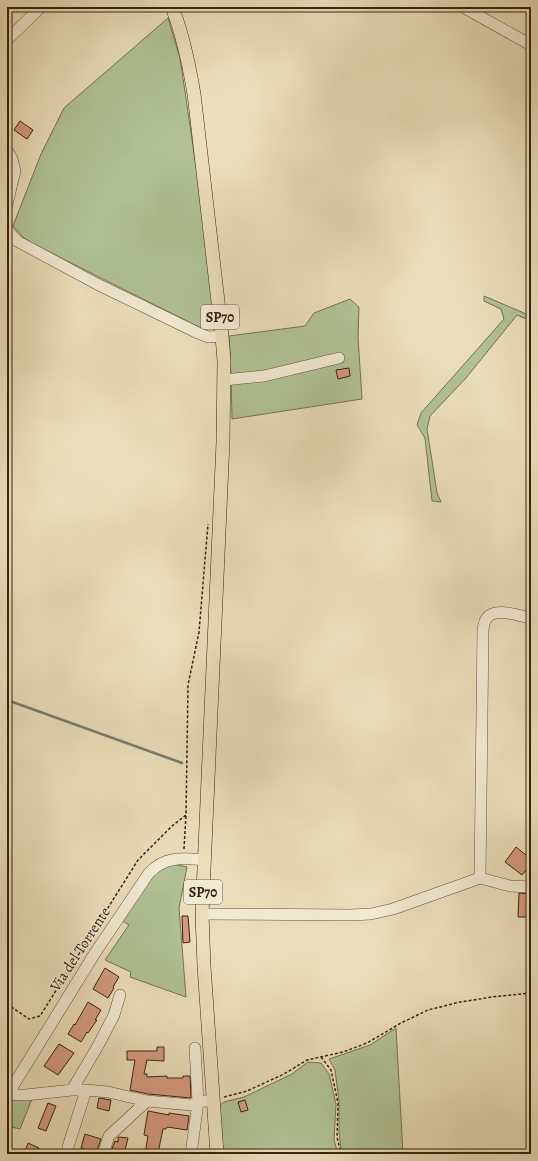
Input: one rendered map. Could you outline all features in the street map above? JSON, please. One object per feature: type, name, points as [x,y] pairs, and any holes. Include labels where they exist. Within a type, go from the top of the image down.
[{"type":"main road","name":"SP70","points":[[172,7],[182,37],[191,76],[222,336],[224,380],[221,492],[202,914],[204,966],[217,1154]]},
{"type":"street","points":[[7,40],[41,7]]},
{"type":"street","points":[[463,7],[531,46]]},
{"type":"street","points":[[7,150],[12,159],[15,171],[7,204]]},
{"type":"street","points":[[7,228],[17,241],[97,284],[198,333],[208,337],[222,336]]},
{"type":"street","points":[[224,380],[264,376],[338,358]]},
{"type":"street","points":[[480,878],[483,628],[486,618],[494,613],[503,612],[531,618]]},
{"type":"street","name":"Via del Torrente","points":[[8,1094],[94,954],[145,878],[159,864],[170,860],[204,860]]},
{"type":"street","points":[[202,914],[372,914],[392,909],[480,878],[510,886],[531,887]]},
{"type":"street","points":[[72,1090],[114,1015],[120,995]]},
{"type":"street","points":[[191,1154],[198,1102],[195,1048]]},
{"type":"street","points":[[8,1094],[26,1095],[86,1090],[108,1092],[147,1101],[192,1105],[198,1102],[213,1100]]},
{"type":"street","points":[[68,1147],[86,1090]]},
{"type":"street","points":[[103,1154],[109,1136],[147,1101]]},
{"type":"path","points":[[183,859],[186,815],[188,685],[199,632],[208,523]]},
{"type":"path","points":[[7,1004],[28,1019],[40,1016],[138,860],[172,826],[186,815]]},
{"type":"path","points":[[213,1100],[247,1091],[284,1074],[307,1060],[343,1052],[367,1043],[401,1023],[428,1010],[479,999],[531,993]]},
{"type":"path","points":[[321,1057],[331,1070],[338,1103],[336,1137],[341,1154]]},
{"type":"green space","points":[[168,18],[180,58],[197,173],[217,328],[201,328],[35,245],[24,238],[13,226],[41,154],[64,108]]},
{"type":"green space","points":[[484,296],[531,316],[531,321],[517,315],[466,378],[430,416],[427,429],[437,493],[441,502],[432,501],[425,438],[417,425],[421,413],[504,319],[501,309],[484,301]]},
{"type":"green space","points":[[350,299],[359,307],[358,337],[362,399],[232,419],[229,336],[305,326],[314,313]]},
{"type":"green space","points":[[173,864],[187,867],[179,908],[186,997],[130,977],[131,972],[105,960],[129,925],[121,920],[143,886],[160,868]]},
{"type":"green space","points":[[396,1028],[403,1154],[345,1154],[341,1149],[339,1132],[339,1101],[335,1070],[329,1059],[370,1045]]},
{"type":"green space","points":[[308,1062],[321,1063],[329,1074],[336,1104],[334,1140],[338,1154],[222,1154],[219,1106],[224,1102],[244,1097],[292,1074]]},
{"type":"green space","points":[[7,1099],[32,1099],[20,1129],[7,1126]]},
{"type":"building","points":[[20,121],[33,130],[27,139],[14,130]]},
{"type":"building","points":[[349,368],[350,376],[338,379],[336,370]]},
{"type":"building","points":[[516,847],[531,859],[531,872],[527,869],[522,875],[505,862]]},
{"type":"building","points":[[519,893],[531,894],[531,917],[518,917]]},
{"type":"building","points":[[182,916],[188,916],[190,942],[183,943]]},
{"type":"building","points":[[105,968],[119,977],[108,998],[93,989]]},
{"type":"building","points":[[88,1002],[101,1010],[95,1020],[97,1020],[81,1042],[68,1034]]},
{"type":"building","points":[[59,1044],[74,1053],[58,1075],[44,1066]]},
{"type":"building","points":[[157,1047],[164,1047],[164,1061],[147,1060],[144,1074],[147,1074],[147,1077],[167,1076],[167,1078],[183,1078],[183,1076],[190,1076],[191,1098],[148,1094],[130,1090],[135,1060],[127,1060],[127,1051],[157,1051]]},
{"type":"building","points":[[99,1098],[111,1100],[109,1111],[97,1108]]},
{"type":"building","points":[[245,1100],[248,1110],[241,1112],[238,1102]]},
{"type":"building","points":[[48,1103],[56,1106],[46,1131],[38,1128]]},
{"type":"building","points":[[148,1111],[169,1115],[169,1113],[189,1116],[187,1130],[167,1127],[166,1129],[163,1129],[158,1153],[152,1152],[152,1154],[145,1154],[148,1136],[144,1135]]},
{"type":"building","points":[[85,1134],[101,1139],[96,1153],[81,1148]]},
{"type":"building","points":[[118,1137],[128,1138],[124,1154],[110,1154],[115,1141],[118,1142]]},
{"type":"building","points":[[28,1143],[39,1148],[37,1154],[24,1154]]},
{"type":"waterway","points":[[7,700],[182,763]]}]
